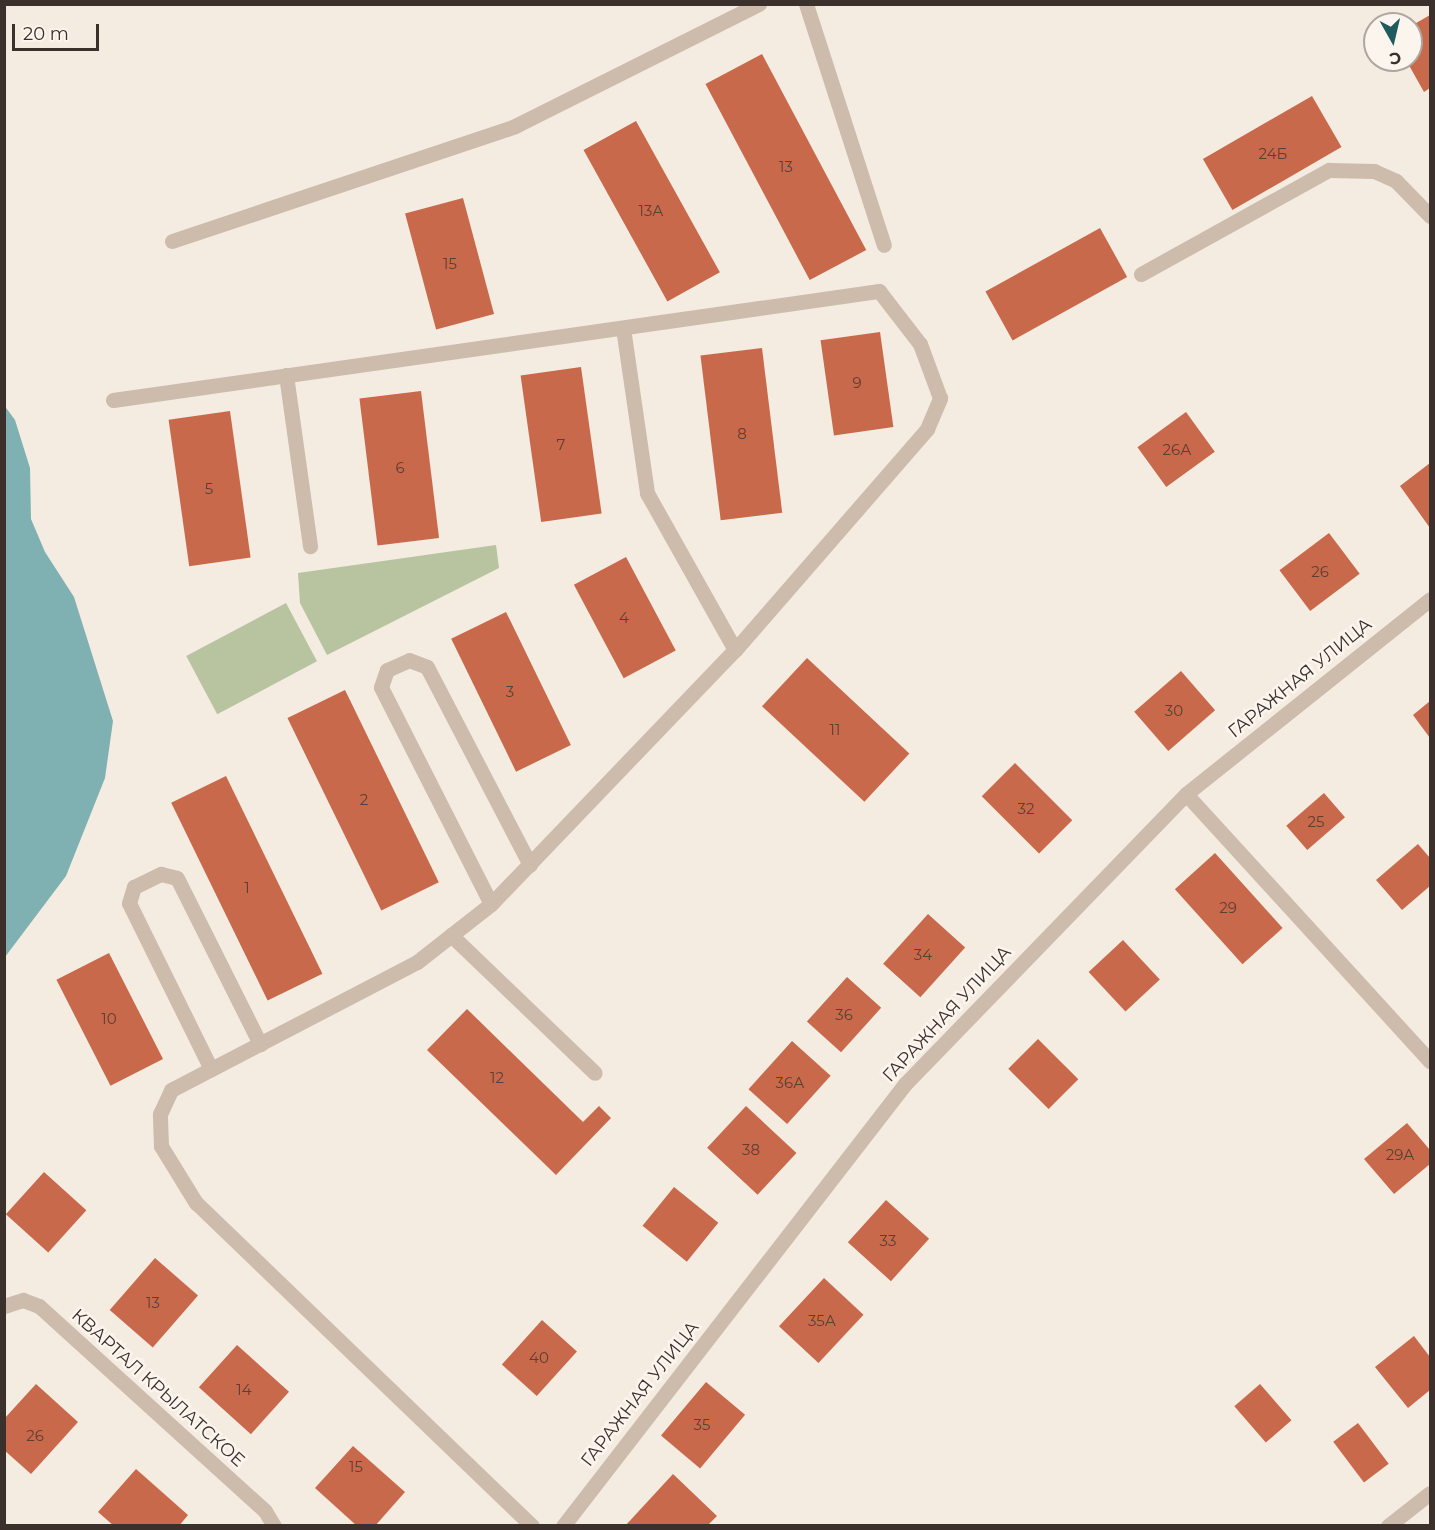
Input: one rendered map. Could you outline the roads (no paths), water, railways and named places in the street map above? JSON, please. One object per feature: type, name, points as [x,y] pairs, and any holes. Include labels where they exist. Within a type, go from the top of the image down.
[{"type":"street","points":[[172,241],[515,126],[759,4]]},
{"type":"street","points":[[806,4],[884,245]]},
{"type":"street","points":[[1142,274],[1329,170],[1374,171],[1396,181],[1431,216]]},
{"type":"street","points":[[113,400],[879,291],[920,344],[940,398],[927,429],[735,650],[492,904],[417,962],[171,1090],[160,1114],[161,1146],[177,1177],[196,1203],[532,1526]]},
{"type":"street","points":[[623,328],[647,493],[735,650]]},
{"type":"street","points":[[286,375],[310,546]]},
{"type":"street","name":"ГАРАЖНАЯ УЛИЦА","points":[[563,1526],[905,1084],[1186,794],[1431,599]]},
{"type":"street","points":[[492,904],[381,687],[387,670],[409,660],[427,668],[530,865]]},
{"type":"street","points":[[1186,794],[1431,1061]]},
{"type":"street","points":[[211,1069],[129,903],[134,887],[161,874],[177,878],[260,1044]]},
{"type":"street","points":[[451,935],[595,1072]]},
{"type":"street","name":"КВАРТАЛ КРЫЛАТСКОЕ","points":[[4,1306],[23,1300],[39,1306],[265,1511],[274,1526]]},
{"type":"street","points":[[1388,1526],[1431,1493]]},
{"type":"water","points":[[4,405],[15,420],[30,468],[31,519],[45,552],[74,597],[113,721],[105,778],[66,876],[5,957]]}]
